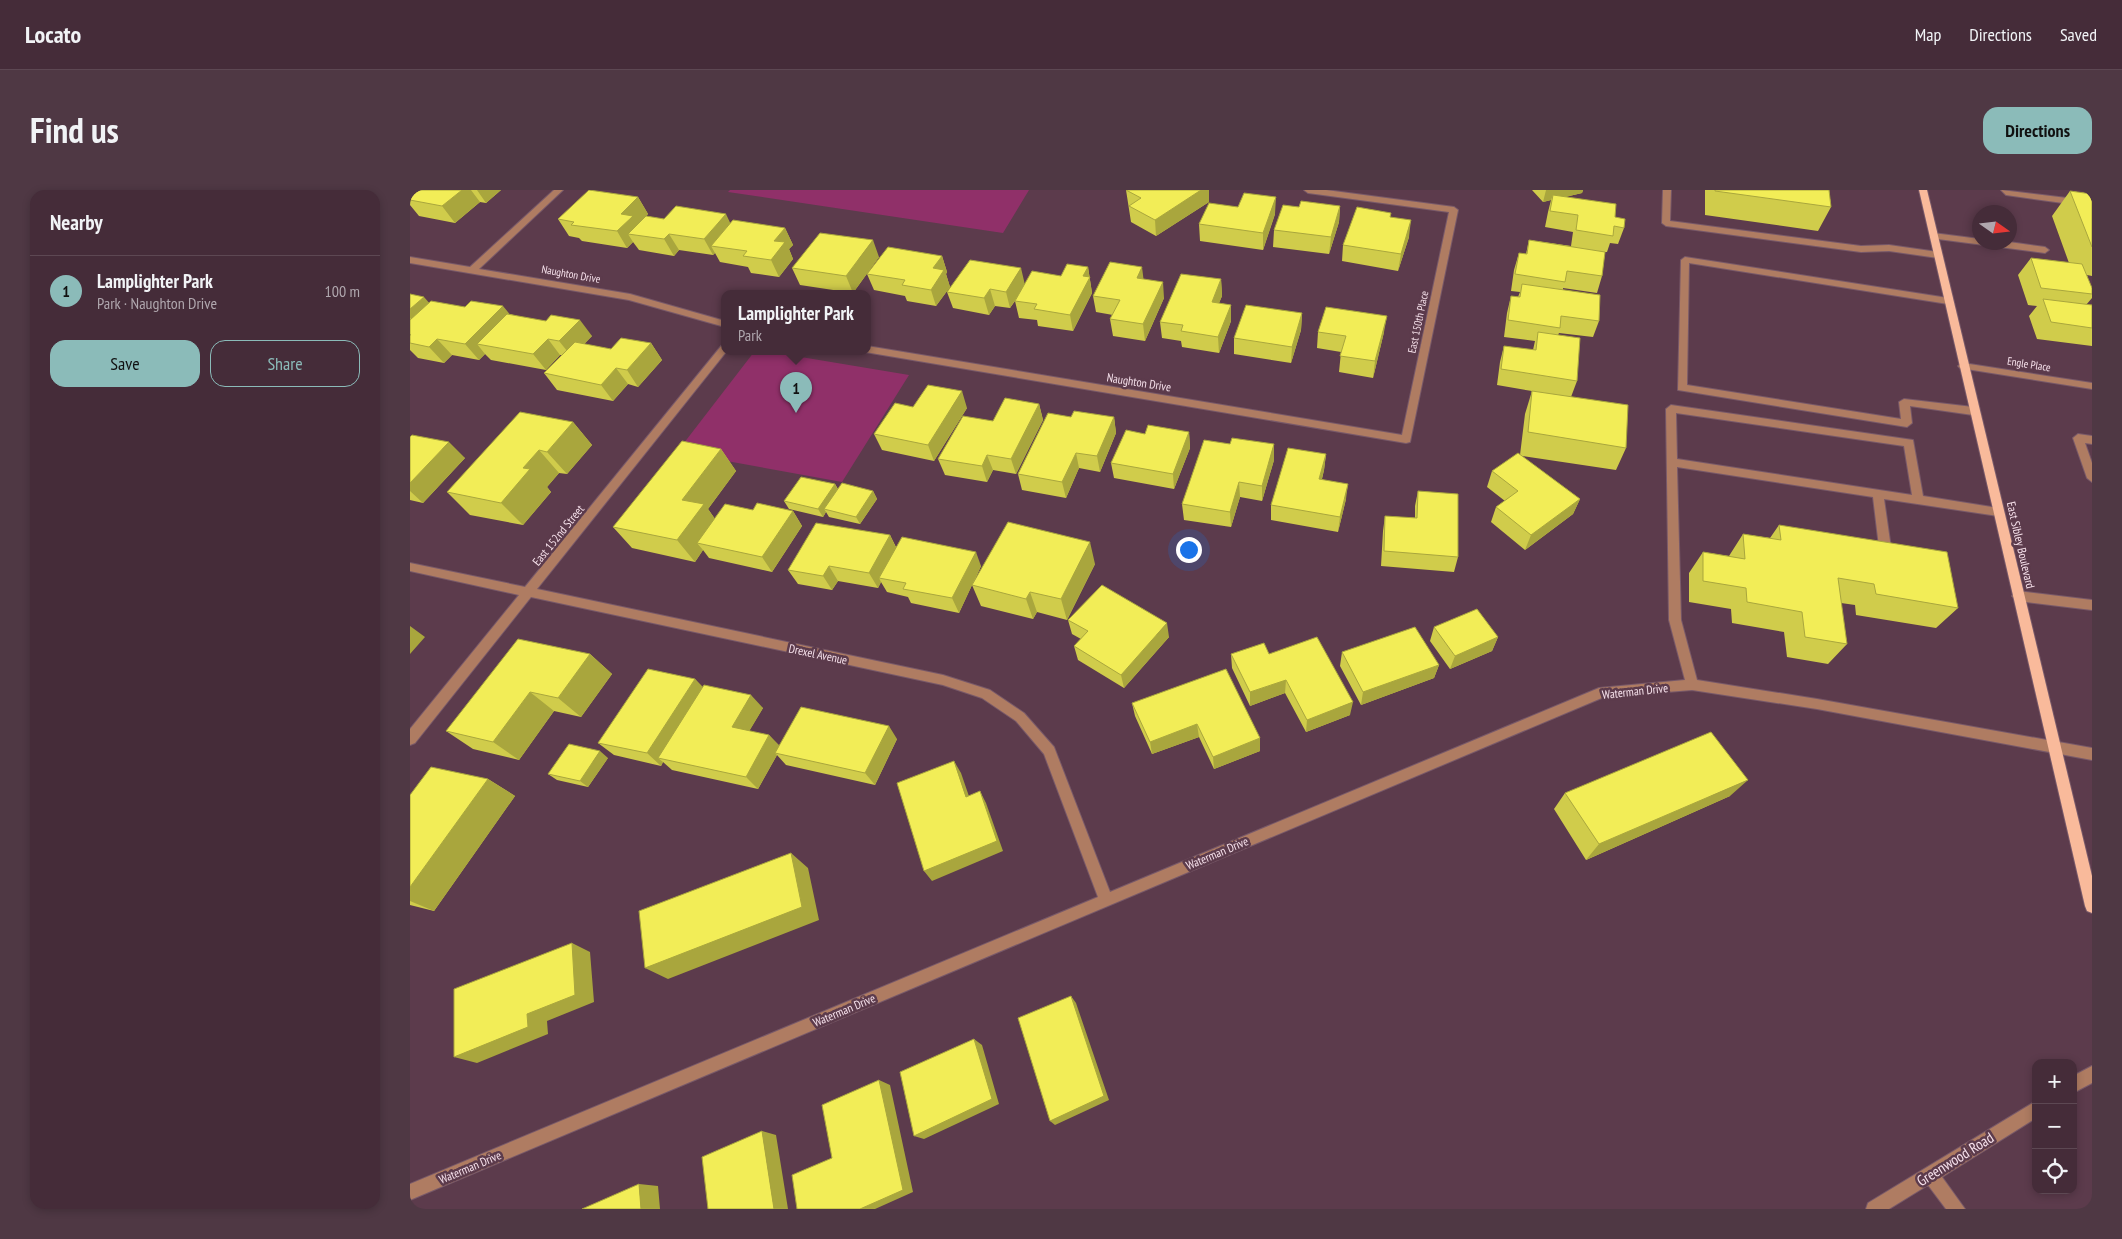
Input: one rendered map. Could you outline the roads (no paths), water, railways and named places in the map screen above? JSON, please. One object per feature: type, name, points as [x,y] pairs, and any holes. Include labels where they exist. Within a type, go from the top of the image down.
[{"type":"main road","name":"East Sibley Boulevard","points":[[1923,190],[1973,411],[2092,906]]},
{"type":"street","points":[[472,270],[559,190]]},
{"type":"street","name":"East 150th Place","points":[[1308,190],[1454,210],[1406,439]]},
{"type":"street","points":[[1667,190],[1666,223],[1861,249],[1889,248],[1938,255]]},
{"type":"street","points":[[2005,190],[2006,192],[2092,204]]},
{"type":"street","points":[[1933,236],[1972,241]]},
{"type":"street","points":[[2017,246],[2045,250]]},
{"type":"street","name":"Naughton Drive","points":[[410,260],[630,297],[721,323]]},
{"type":"street","points":[[1948,301],[1685,260],[1682,388],[1907,423],[1904,402],[1973,411]]},
{"type":"street","name":"Naughton Drive","points":[[871,350],[1406,439]]},
{"type":"street","name":"East 152nd Street","points":[[410,739],[721,352]]},
{"type":"street","name":"Engle Place","points":[[1963,366],[2092,386]]},
{"type":"street","points":[[1692,685],[1675,620],[1671,409],[1908,444],[1918,500]]},
{"type":"street","points":[[2092,440],[2078,438],[2092,478]]},
{"type":"street","points":[[1672,462],[1998,512]]},
{"type":"street","points":[[1878,493],[1886,555]]},
{"type":"street","name":"Drexel Avenue","points":[[410,567],[943,680],[986,694],[1020,717],[1049,751],[1106,900]]},
{"type":"street","points":[[2018,596],[2092,605]]},
{"type":"street","name":"Waterman Drive","points":[[410,1192],[1603,692],[1692,685],[1817,704],[2092,754]]},
{"type":"street","points":[[2077,1083],[2092,1074]]},
{"type":"street","name":"Greenwood Road","points":[[1874,1209],[2032,1110]]},
{"type":"street","points":[[1929,1174],[1956,1209]]},
{"type":"place","name":"Lamplighter Park","points":[[796,413]]}]
